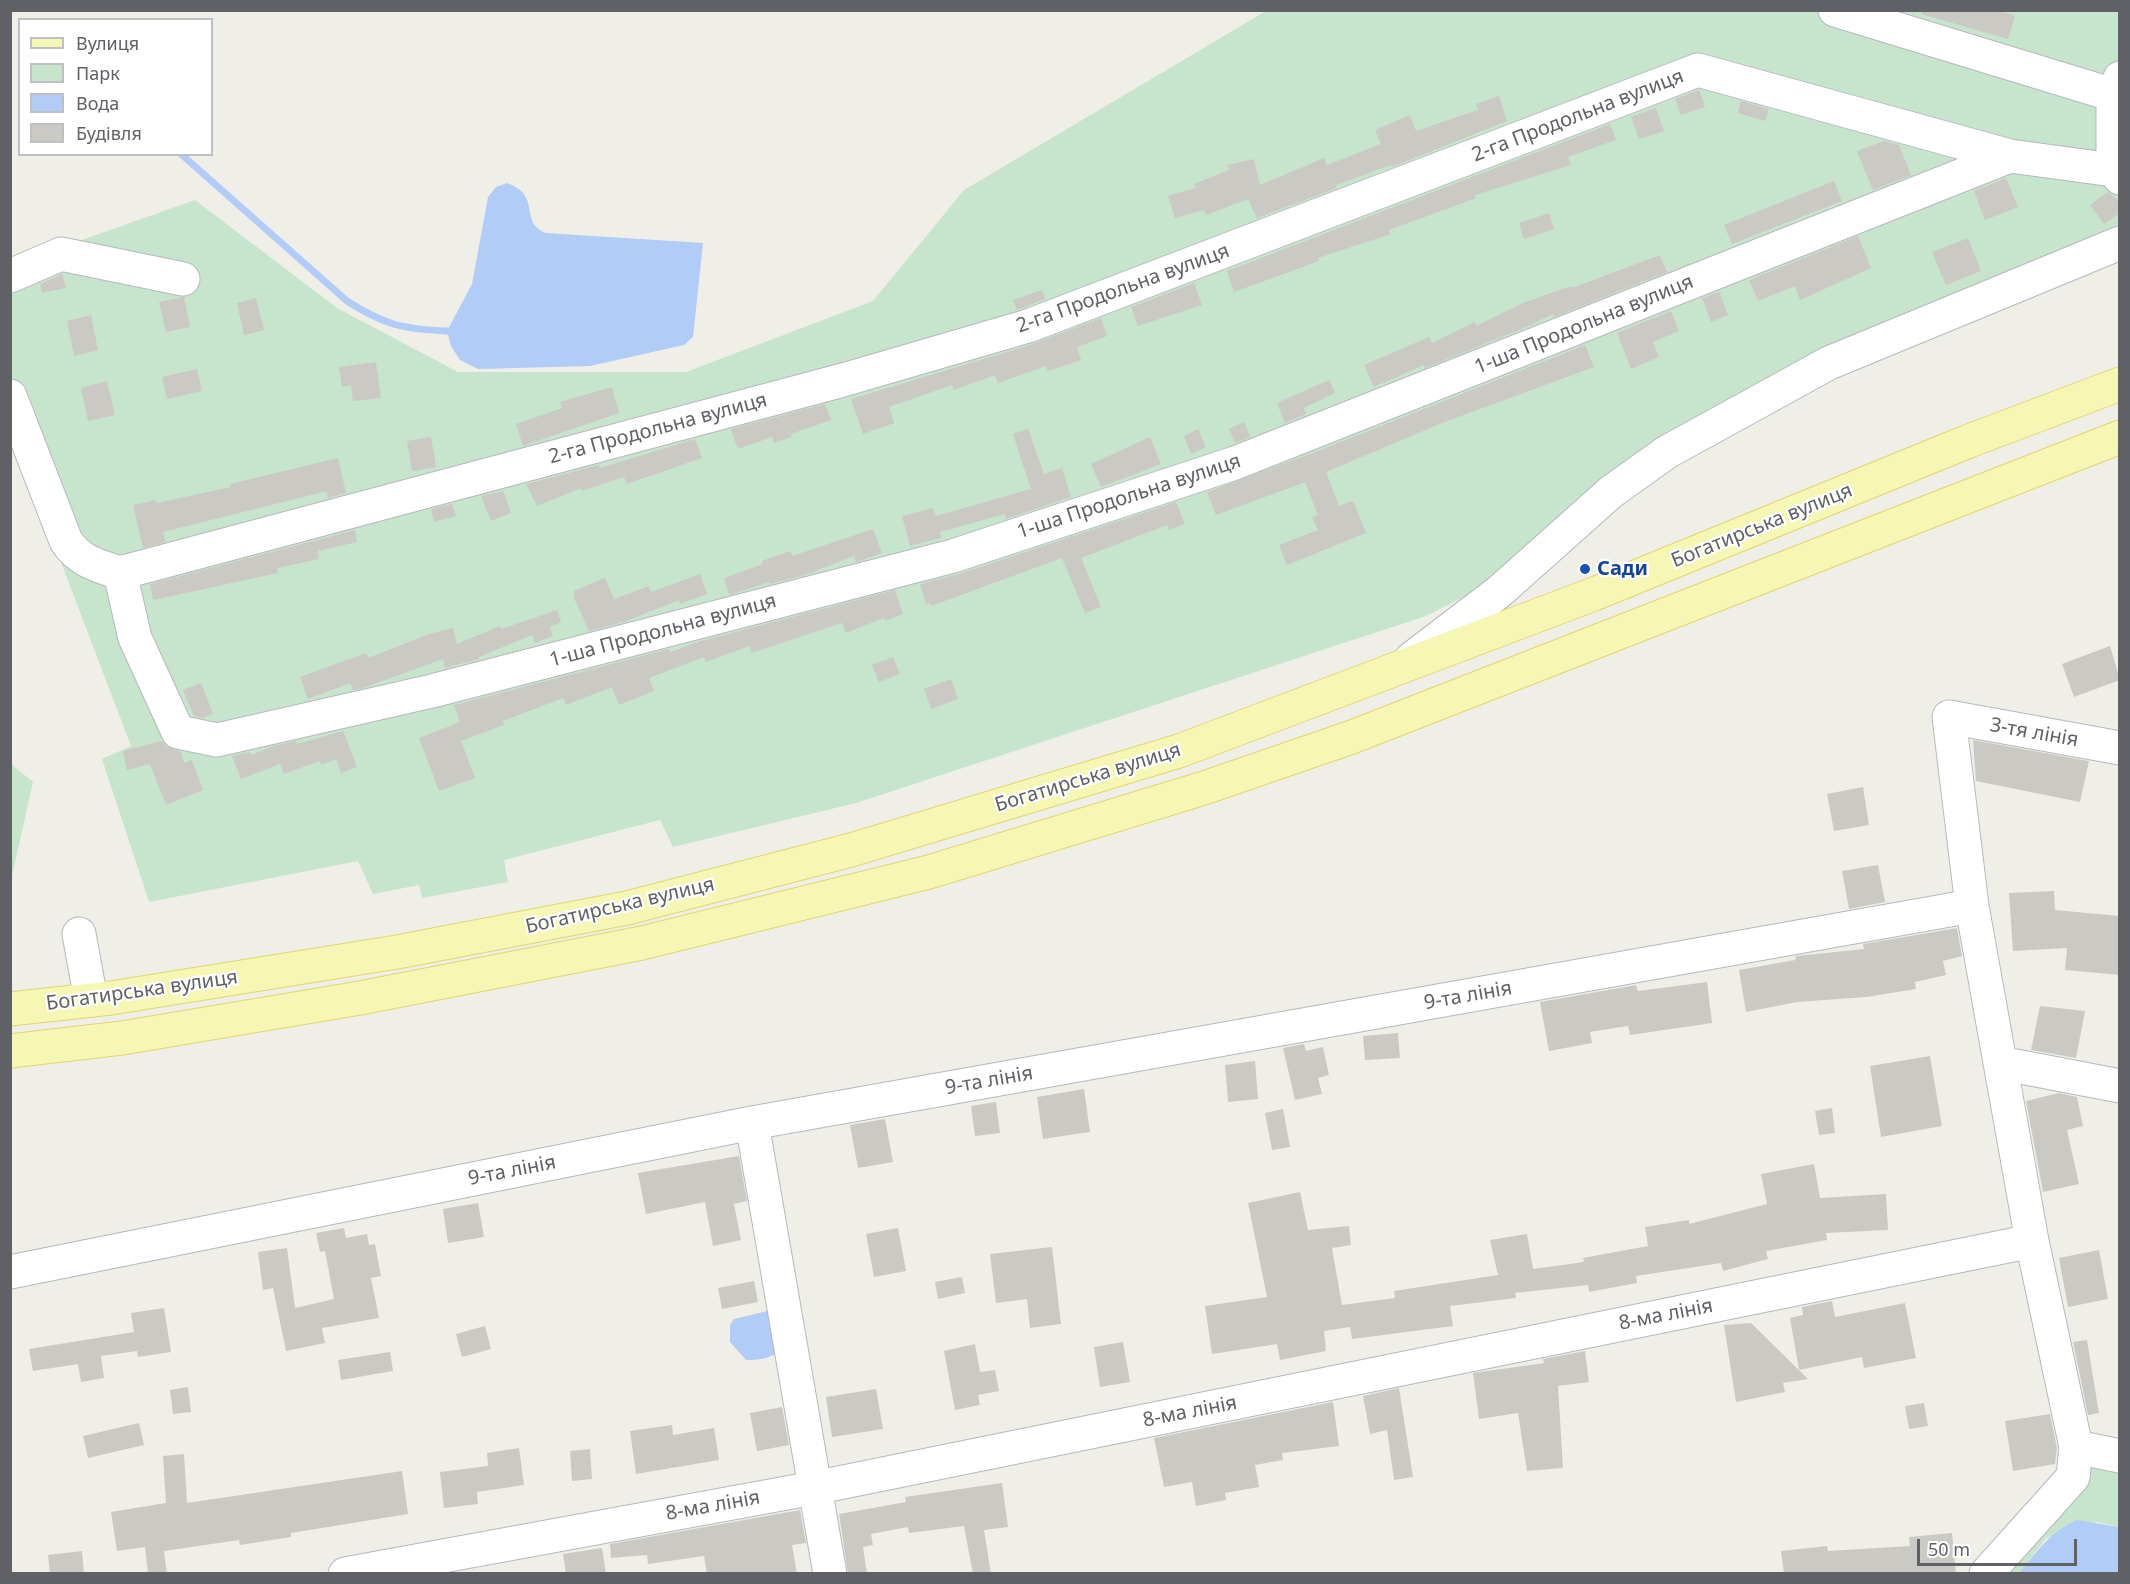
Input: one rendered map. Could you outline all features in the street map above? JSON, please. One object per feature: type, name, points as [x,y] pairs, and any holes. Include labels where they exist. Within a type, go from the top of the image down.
[{"type":"main road","name":"Богатирська вулиця","points":[[10,1009],[91,1000],[397,952],[627,908],[851,850],[1179,751],[1395,671],[2120,384]]},
{"type":"main road","name":"Богатирська вулиця","points":[[10,1051],[122,1038],[360,998],[642,943],[929,872],[1204,788],[1352,737],[2120,436]]},
{"type":"street","points":[[1835,10],[2117,90],[2116,174]]},
{"type":"street","name":"2-га Продольна вулиця","points":[[120,573],[832,383],[1028,326],[1698,70],[2010,156],[2116,174]]},
{"type":"street","name":"1-ша Продольна вулиця","points":[[120,573],[135,638],[178,732],[218,740],[432,691],[953,556],[1235,463],[2010,156]]},
{"type":"street","points":[[1395,671],[1500,591],[1611,492],[1667,452],[1829,363],[2120,243]]},
{"type":"street","points":[[10,276],[61,254],[183,279]]},
{"type":"street","points":[[10,396],[66,541],[74,554],[96,566],[120,573]]},
{"type":"street","name":"3-тя лінія","points":[[1971,906],[1949,717],[2120,748]]},
{"type":"street","points":[[1971,906],[2032,1241],[2076,1447],[2073,1477],[1986,1574]]},
{"type":"street","name":"9-та лінія","points":[[10,1272],[752,1123],[1971,906]]},
{"type":"street","points":[[79,934],[91,1000]]},
{"type":"street","points":[[2000,1063],[2120,1086]]},
{"type":"street","points":[[752,1123],[830,1574]]},
{"type":"street","name":"8-ма лінія","points":[[345,1574],[814,1488],[2032,1241]]},
{"type":"street","points":[[2076,1447],[2120,1455]]},
{"type":"green space","points":[[1266,11],[2119,11],[2119,238],[1800,362],[1494,582],[1426,616],[856,803],[673,847],[660,820],[504,860],[508,882],[422,898],[419,885],[373,894],[358,861],[149,902],[102,759],[131,746],[11,431],[11,265],[195,200],[337,308],[458,372],[686,372],[873,301],[964,190]]},
{"type":"green space","points":[[11,764],[33,782],[11,880]]},
{"type":"green space","points":[[2119,1462],[2119,1527],[2097,1522],[2046,1538],[2019,1573],[1997,1574],[2093,1467]]},
{"type":"water","points":[[507,183],[518,188],[524,195],[533,222],[546,233],[703,243],[693,337],[684,345],[590,366],[478,369],[460,360],[451,346],[447,331],[472,284],[488,197],[496,187]]},
{"type":"water","points":[[772,1310],[780,1350],[769,1357],[746,1360],[730,1342],[730,1325],[734,1319]]},
{"type":"water","points":[[2077,1520],[2119,1527],[2119,1573],[2019,1573],[2052,1536]]},
{"type":"building","points":[[1922,10],[1998,10],[2015,16],[2008,39],[1921,14]]},
{"type":"building","points":[[1699,90],[1705,107],[1681,115],[1675,99]]},
{"type":"building","points":[[1499,96],[1507,121],[1392,167],[1391,165],[1336,185],[1337,188],[1257,218],[1248,199],[1206,215],[1204,210],[1175,218],[1168,196],[1196,188],[1194,184],[1229,170],[1228,165],[1254,159],[1260,185],[1324,158],[1327,165],[1381,144],[1375,130],[1410,115],[1416,131],[1478,110],[1476,104]]},
{"type":"building","points":[[1741,101],[1769,109],[1765,121],[1738,113]]},
{"type":"building","points":[[1656,108],[1664,131],[1639,139],[1631,117]]},
{"type":"building","points":[[1610,124],[1616,140],[1568,157],[1571,165],[1475,195],[1476,198],[1389,230],[1391,234],[1318,258],[1319,261],[1234,292],[1227,271]]},
{"type":"building","points":[[1884,141],[1899,145],[1911,175],[1873,190],[1857,151]]},
{"type":"building","points":[[2006,178],[2018,207],[1985,220],[1974,191]]},
{"type":"building","points":[[1834,181],[1842,201],[1732,244],[1724,225]]},
{"type":"building","points":[[2108,192],[2120,202],[2120,213],[2104,224],[2090,205]]},
{"type":"building","points":[[1549,213],[1554,229],[1524,239],[1519,223]]},
{"type":"building","points":[[1858,236],[1871,268],[1800,300],[1795,286],[1758,301],[1749,280]]},
{"type":"building","points":[[1968,238],[1981,271],[1946,285],[1932,252]]},
{"type":"building","points":[[1660,255],[1667,272],[1554,317],[1553,314],[1524,328],[1425,368],[1424,365],[1374,387],[1364,365],[1429,337],[1432,343],[1475,322],[1476,326],[1523,303],[1571,286],[1572,288]]},
{"type":"building","points":[[62,274],[66,288],[42,293],[40,284]]},
{"type":"building","points":[[1194,283],[1202,305],[1138,326],[1131,307]]},
{"type":"building","points":[[1042,290],[1045,299],[1017,310],[1013,300]]},
{"type":"building","points":[[1719,292],[1728,315],[1711,322],[1702,298]]},
{"type":"building","points":[[184,297],[190,327],[166,332],[159,302]]},
{"type":"building","points":[[256,298],[264,330],[244,335],[237,303]]},
{"type":"building","points":[[1671,311],[1679,331],[1653,342],[1659,357],[1631,369],[1617,333]]},
{"type":"building","points":[[91,315],[98,350],[74,356],[67,321]]},
{"type":"building","points":[[1101,318],[1107,336],[1077,347],[1081,360],[1048,371],[1046,366],[998,383],[995,375],[954,390],[952,385],[889,407],[894,423],[863,434],[851,399],[1033,344]]},
{"type":"building","points":[[1585,345],[1594,367],[1442,423],[1326,472],[1339,506],[1353,501],[1366,533],[1287,565],[1279,545],[1318,530],[1312,517],[1318,515],[1305,482],[1216,515],[1207,492],[1318,451]]},
{"type":"building","points":[[376,362],[381,398],[353,401],[351,385],[342,387],[339,367]]},
{"type":"building","points":[[197,369],[202,391],[167,399],[162,377]]},
{"type":"building","points":[[1329,380],[1335,393],[1304,408],[1306,414],[1285,423],[1277,403]]},
{"type":"building","points":[[107,381],[115,415],[88,421],[81,388]]},
{"type":"building","points":[[612,387],[619,413],[523,446],[516,424],[562,408],[560,402]]},
{"type":"building","points":[[825,404],[831,420],[791,434],[792,437],[774,443],[772,437],[738,449],[731,429]]},
{"type":"building","points":[[1244,422],[1250,437],[1235,443],[1229,429]]},
{"type":"building","points":[[1028,429],[1044,474],[1062,468],[1071,497],[1006,519],[1005,514],[940,532],[941,538],[910,546],[902,516],[933,508],[936,516],[1031,489],[1013,434]]},
{"type":"building","points":[[1198,429],[1206,447],[1191,454],[1184,436]]},
{"type":"building","points":[[431,437],[436,467],[412,471],[407,441]]},
{"type":"building","points":[[1150,437],[1161,464],[1101,487],[1091,464]]},
{"type":"building","points":[[695,439],[702,458],[627,484],[624,477],[582,491],[581,488],[537,506],[526,484],[599,465],[600,468]]},
{"type":"building","points":[[338,458],[346,493],[328,498],[327,492],[323,492],[163,532],[165,542],[143,548],[133,505],[156,500],[157,503],[231,487],[230,484]]},
{"type":"building","points":[[503,491],[511,513],[491,521],[481,496]]},
{"type":"building","points":[[1176,502],[1185,524],[1169,530],[1167,525],[1081,558],[1101,607],[1085,613],[1062,558],[931,606],[930,603],[926,605],[920,584],[959,574]]},
{"type":"building","points":[[452,504],[456,516],[434,522],[431,509]]},
{"type":"building","points":[[873,529],[882,553],[856,562],[854,556],[808,574],[770,584],[769,582],[729,595],[724,578],[763,564],[762,561],[790,551],[792,556]]},
{"type":"building","points":[[355,530],[357,542],[318,551],[319,559],[277,568],[278,573],[153,600],[150,584]]},
{"type":"building","points":[[700,574],[707,594],[680,604],[679,600],[627,621],[589,631],[574,598],[574,591],[605,578],[614,599],[649,586],[651,592]]},
{"type":"building","points":[[895,590],[903,614],[885,621],[884,618],[846,633],[842,623],[752,653],[749,646],[706,662],[704,657],[649,678],[654,691],[619,705],[612,687],[566,705],[563,698],[503,721],[504,725],[461,741],[475,778],[439,791],[419,738],[460,722],[454,705],[669,649],[670,652],[701,641]]},
{"type":"building","points":[[557,610],[561,622],[550,627],[553,636],[535,643],[532,635],[479,657],[479,659],[445,668],[443,659],[363,688],[353,690],[350,683],[308,699],[300,677],[366,653],[368,658],[429,634],[453,628],[457,644],[500,626],[501,629]]},
{"type":"building","points":[[2110,646],[2120,680],[2074,697],[2062,664]]},
{"type":"building","points":[[893,657],[900,674],[879,682],[872,665]]},
{"type":"building","points":[[951,679],[958,699],[931,709],[924,689]]},
{"type":"building","points":[[201,683],[213,714],[203,718],[194,716],[183,690]]},
{"type":"building","points":[[343,731],[357,767],[341,773],[336,759],[321,765],[320,761],[284,774],[280,764],[241,779],[232,756],[249,752],[251,755],[274,746],[296,741],[297,744]]},
{"type":"building","points":[[1973,740],[2089,761],[2080,802],[1976,781]]},
{"type":"building","points":[[162,741],[167,747],[181,752],[184,763],[192,760],[203,790],[166,805],[150,764],[127,770],[123,751]]},
{"type":"building","points":[[1863,787],[1869,825],[1834,831],[1827,794]]},
{"type":"building","points":[[1878,865],[1885,902],[1849,909],[1842,871]]},
{"type":"building","points":[[2054,891],[2055,910],[2120,916],[2120,975],[2065,970],[2067,948],[2013,951],[2009,893]]},
{"type":"building","points":[[1957,928],[1962,956],[1943,961],[1946,975],[1915,982],[1916,989],[1866,997],[1797,1002],[1746,1012],[1739,970],[1795,960],[1796,956],[1864,949],[1863,944]]},
{"type":"building","points":[[1707,982],[1712,1023],[1630,1035],[1628,1026],[1590,1032],[1592,1043],[1549,1051],[1540,1002],[1636,985],[1638,991]]},
{"type":"building","points":[[2040,1006],[2085,1011],[2076,1058],[2031,1050]]},
{"type":"building","points":[[1398,1033],[1400,1058],[1365,1060],[1363,1036]]},
{"type":"building","points":[[1304,1044],[1306,1051],[1323,1047],[1329,1075],[1318,1078],[1322,1094],[1295,1100],[1283,1048]]},
{"type":"building","points":[[1930,1056],[1942,1126],[1881,1137],[1870,1066]]},
{"type":"building","points":[[1255,1061],[1258,1099],[1228,1102],[1225,1065]]},
{"type":"building","points":[[1084,1089],[1090,1132],[1043,1139],[1037,1097]]},
{"type":"building","points":[[2059,1093],[2077,1097],[2083,1126],[2067,1130],[2079,1184],[2043,1192],[2026,1101]]},
{"type":"building","points":[[996,1102],[1000,1133],[975,1136],[971,1106]]},
{"type":"building","points":[[1832,1108],[1835,1133],[1819,1135],[1815,1111]]},
{"type":"building","points":[[1283,1109],[1290,1147],[1272,1150],[1265,1113]]},
{"type":"building","points":[[885,1119],[893,1162],[858,1168],[850,1125]]},
{"type":"building","points":[[739,1156],[747,1201],[734,1204],[741,1240],[713,1246],[705,1202],[646,1214],[638,1173]]},
{"type":"building","points":[[1814,1164],[1820,1198],[1886,1194],[1888,1230],[1826,1233],[1827,1240],[1766,1251],[1768,1259],[1723,1271],[1721,1263],[1636,1276],[1637,1283],[1589,1292],[1588,1285],[1515,1293],[1516,1298],[1450,1306],[1453,1326],[1352,1339],[1350,1327],[1324,1331],[1326,1351],[1280,1360],[1277,1344],[1212,1354],[1205,1306],[1267,1297],[1248,1203],[1300,1192],[1308,1230],[1349,1226],[1351,1245],[1332,1248],[1342,1305],[1395,1298],[1394,1291],[1498,1275],[1490,1240],[1527,1234],[1533,1269],[1584,1262],[1583,1258],[1648,1246],[1645,1227],[1689,1220],[1689,1224],[1767,1204],[1761,1174]]},
{"type":"building","points":[[478,1203],[484,1237],[448,1243],[443,1209]]},
{"type":"building","points":[[344,1228],[346,1238],[367,1234],[369,1245],[375,1244],[381,1276],[371,1278],[379,1318],[322,1328],[325,1343],[286,1351],[273,1288],[263,1290],[258,1252],[287,1248],[295,1308],[334,1299],[325,1251],[320,1252],[316,1233]]},
{"type":"building","points":[[898,1228],[906,1271],[874,1277],[866,1234]]},
{"type":"building","points":[[1052,1247],[1061,1324],[1030,1328],[1027,1299],[996,1303],[990,1254]]},
{"type":"building","points":[[2099,1250],[2108,1299],[2068,1307],[2059,1258]]},
{"type":"building","points":[[962,1277],[965,1293],[938,1299],[935,1282]]},
{"type":"building","points":[[754,1281],[758,1302],[722,1309],[718,1288]]},
{"type":"building","points":[[1832,1301],[1835,1317],[1905,1303],[1916,1358],[1864,1368],[1862,1357],[1799,1370],[1790,1318],[1803,1315],[1802,1307]]},
{"type":"building","points":[[164,1308],[171,1352],[138,1357],[137,1351],[101,1356],[104,1378],[81,1382],[78,1364],[33,1371],[29,1349],[134,1332],[131,1313]]},
{"type":"building","points":[[1751,1323],[1808,1379],[1783,1383],[1785,1392],[1736,1402],[1724,1325]]},
{"type":"building","points":[[485,1326],[491,1349],[462,1357],[456,1334]]},
{"type":"building","points":[[2087,1340],[2099,1413],[2088,1415],[2073,1342]]},
{"type":"building","points":[[1123,1342],[1130,1382],[1100,1387],[1094,1347]]},
{"type":"building","points":[[975,1344],[980,1372],[995,1370],[999,1391],[978,1395],[980,1405],[955,1410],[944,1351]]},
{"type":"building","points":[[1585,1351],[1589,1382],[1558,1386],[1563,1468],[1527,1471],[1518,1413],[1479,1419],[1473,1373],[1544,1363],[1543,1359]]},
{"type":"building","points":[[390,1352],[393,1371],[341,1380],[338,1360]]},
{"type":"building","points":[[188,1387],[191,1412],[173,1414],[170,1390]]},
{"type":"building","points":[[1399,1388],[1413,1477],[1394,1480],[1387,1430],[1370,1434],[1363,1396]]},
{"type":"building","points":[[876,1389],[883,1429],[832,1437],[826,1397]]},
{"type":"building","points":[[1333,1402],[1339,1446],[1282,1453],[1283,1460],[1255,1465],[1259,1487],[1225,1493],[1226,1500],[1196,1506],[1192,1482],[1164,1487],[1154,1438]]},
{"type":"building","points":[[1924,1403],[1928,1426],[1909,1429],[1905,1406]]},
{"type":"building","points":[[782,1407],[789,1445],[757,1451],[750,1413]]},
{"type":"building","points":[[2050,1414],[2057,1448],[2055,1464],[2013,1471],[2005,1421]]},
{"type":"building","points":[[139,1423],[144,1445],[88,1458],[83,1436]]},
{"type":"building","points":[[672,1425],[673,1435],[714,1428],[719,1460],[636,1474],[630,1431]]},
{"type":"building","points":[[519,1448],[524,1485],[477,1492],[478,1504],[444,1508],[440,1472],[488,1466],[487,1453]]},
{"type":"building","points":[[590,1449],[592,1479],[572,1481],[570,1451]]},
{"type":"building","points":[[184,1454],[187,1503],[402,1471],[408,1514],[291,1533],[291,1537],[240,1545],[239,1540],[164,1551],[167,1574],[148,1574],[145,1547],[117,1551],[111,1512],[166,1503],[163,1456]]},
{"type":"building","points":[[1002,1483],[1008,1527],[984,1530],[991,1574],[973,1574],[964,1526],[909,1533],[908,1527],[871,1534],[873,1545],[863,1547],[867,1574],[848,1574],[839,1514],[906,1502],[905,1497]]},
{"type":"building","points":[[800,1510],[806,1543],[792,1545],[797,1574],[707,1574],[704,1556],[648,1564],[647,1555],[611,1558],[610,1544]]},
{"type":"building","points":[[1952,1533],[1956,1574],[1784,1574],[1781,1551],[1827,1546],[1828,1551],[1910,1546],[1909,1537]]},
{"type":"building","points":[[602,1548],[606,1574],[566,1574],[563,1554]]},
{"type":"building","points":[[82,1551],[84,1574],[50,1574],[48,1555]]},
{"type":"waterway","points":[[183,156],[347,301],[383,321],[418,329],[447,331]]},
{"type":"place","name":"Сади","points":[[1585,569]]}]
